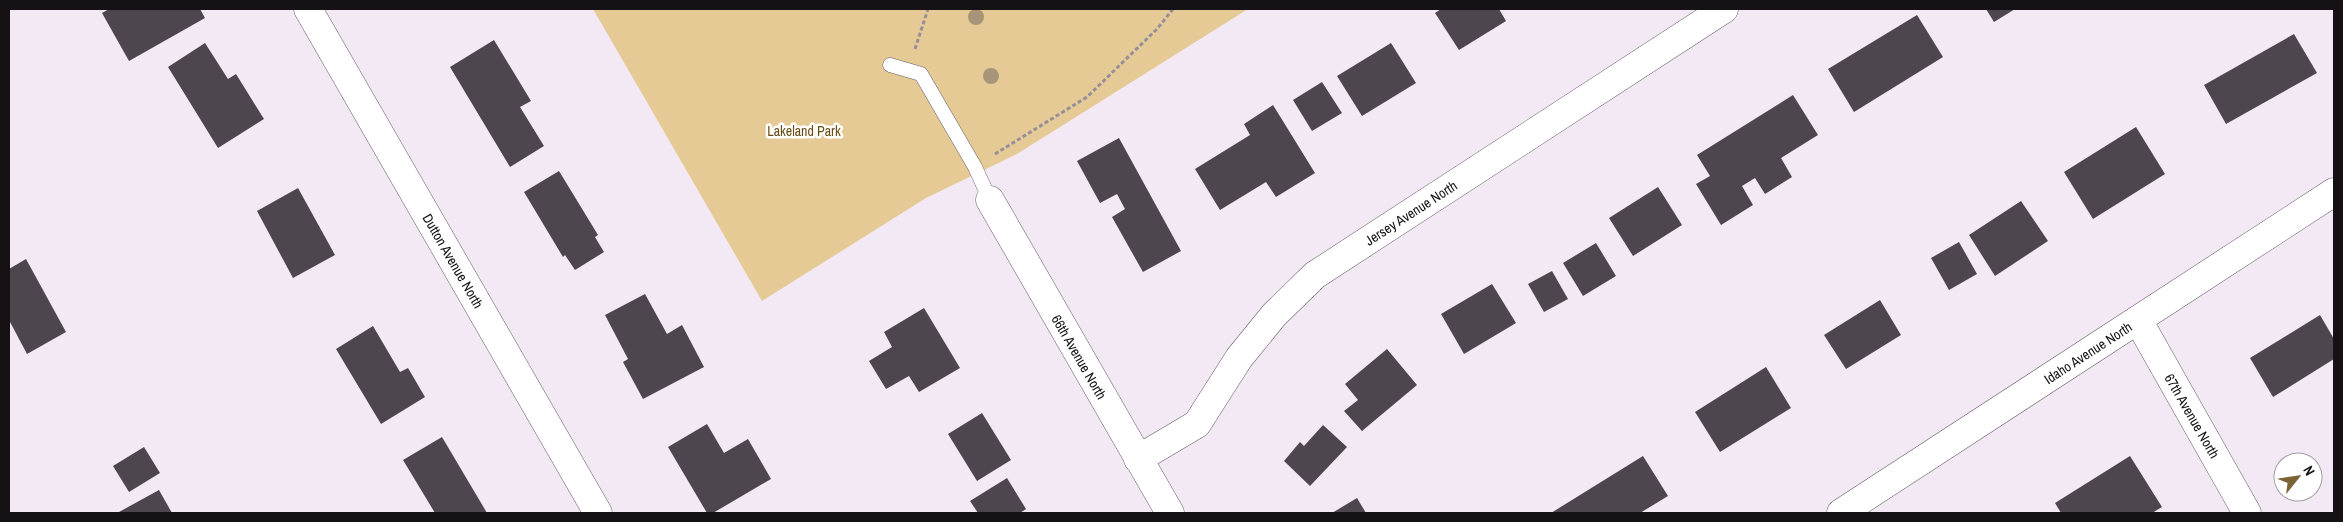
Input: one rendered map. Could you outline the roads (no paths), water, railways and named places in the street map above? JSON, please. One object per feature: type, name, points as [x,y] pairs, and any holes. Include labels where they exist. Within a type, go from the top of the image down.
[{"type":"street","name":"Dutton Avenue North","points":[[308,9],[598,513]]},
{"type":"street","name":"Jersey Avenue North","points":[[1138,459],[1197,424],[1245,351],[1274,315],[1315,275],[1724,9]]},
{"type":"street","name":"Idaho Avenue North","points":[[1841,513],[2334,192]]},
{"type":"street","name":"66th Avenue North","points":[[990,200],[1170,513]]},
{"type":"street","name":"67th Avenue North","points":[[2138,320],[2247,513]]},
{"type":"lane","points":[[890,65],[921,74],[975,167],[990,200]]},
{"type":"park label","name":"Lakeland Park","points":[[804,131]]}]
